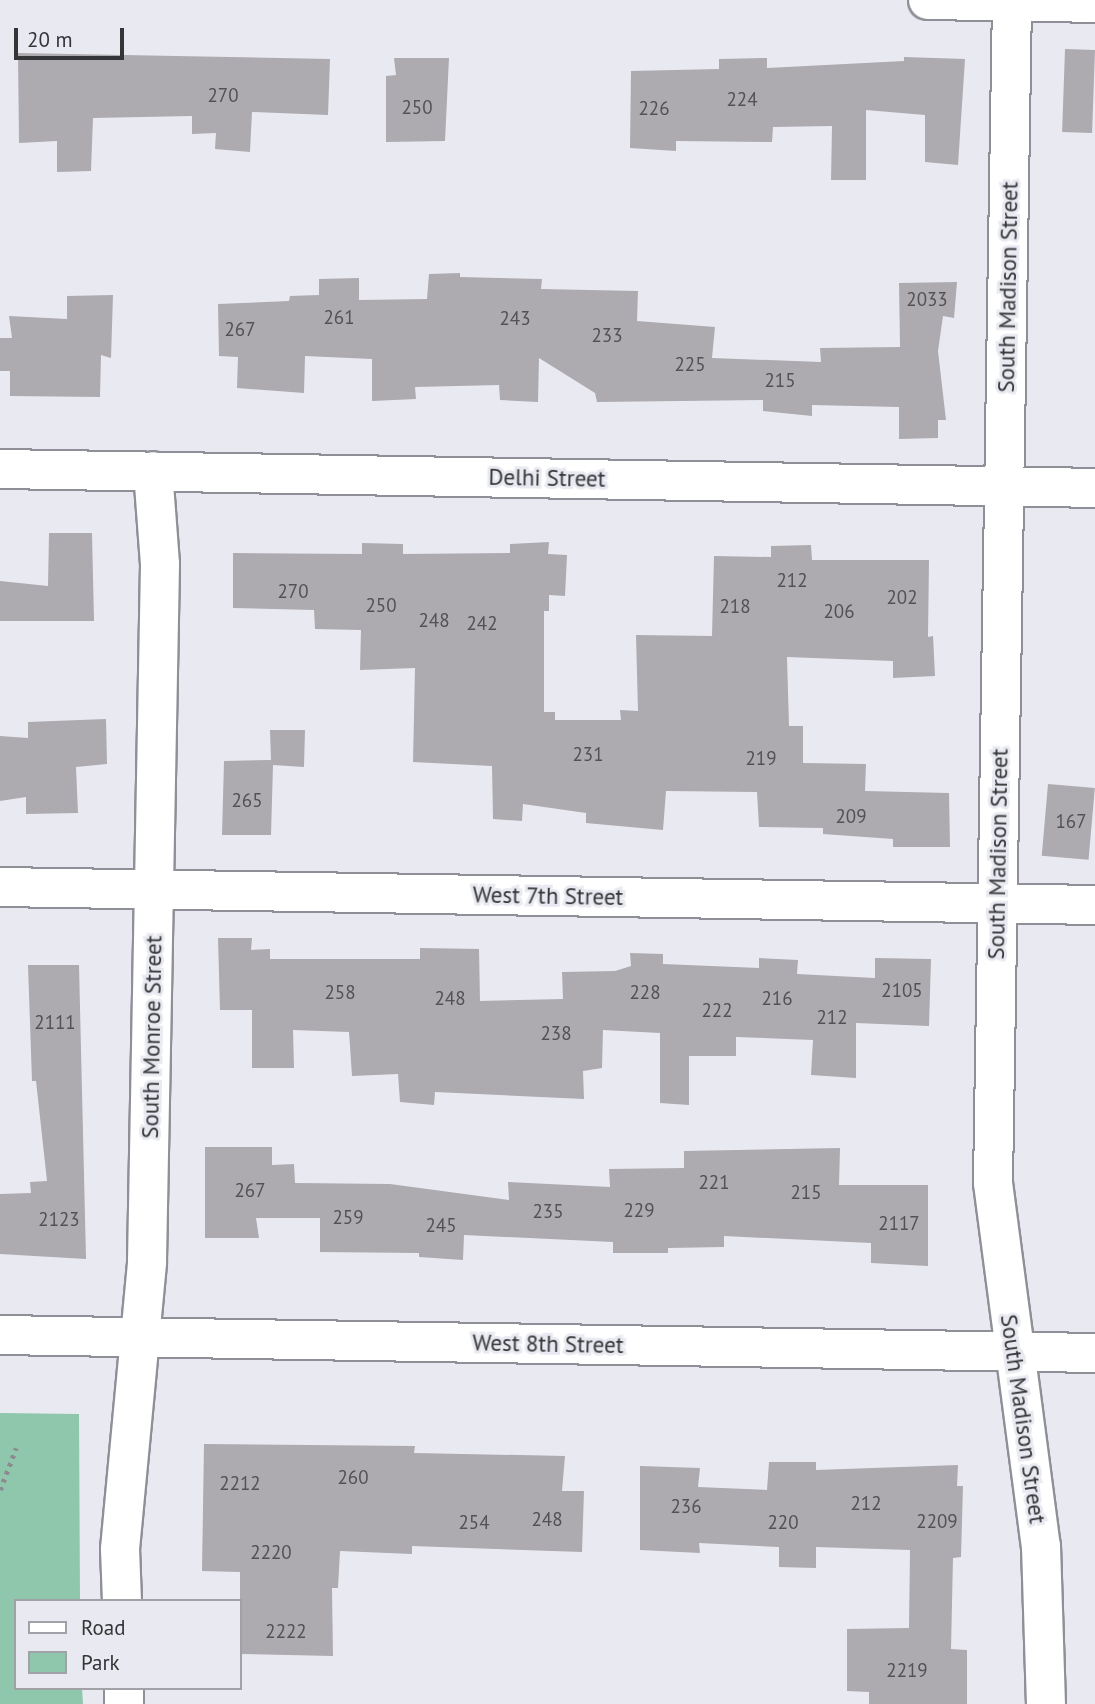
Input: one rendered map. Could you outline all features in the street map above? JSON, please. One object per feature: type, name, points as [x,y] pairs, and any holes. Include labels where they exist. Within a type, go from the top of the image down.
[{"type":"street","points":[[928,0],[1095,3]]},
{"type":"street","name":"South Madison Street","points":[[1012,1],[993,1183],[1041,1546],[1046,1704]]},
{"type":"street","name":"Delhi Street","points":[[0,469],[1095,488]]},
{"type":"street","name":"South Monroe Street","points":[[122,1599],[122,1524],[148,1261],[160,564],[153,471]]},
{"type":"street","name":"West 7th Street","points":[[0,887],[1095,905]]},
{"type":"street","name":"West 8th Street","points":[[0,1335],[1095,1353]]},
{"type":"path","points":[[0,1490],[16,1448]]},
{"type":"green space","points":[[0,1413],[79,1414],[80,1599],[14,1599],[14,1690],[82,1690],[83,1704],[0,1704]]},
{"type":"building","points":[[1065,49],[1095,50],[1092,133],[1062,132]]},
{"type":"building","points":[[18,53],[330,59],[328,115],[252,112],[250,152],[215,149],[216,133],[192,134],[192,116],[93,118],[91,171],[57,172],[57,141],[19,143]]},
{"type":"building","points":[[904,57],[965,59],[958,165],[925,162],[925,115],[866,110],[866,180],[831,180],[832,126],[773,127],[772,142],[676,141],[676,151],[630,148],[631,71],[719,69],[719,59],[767,58],[767,68],[904,61]]},
{"type":"building","points":[[394,58],[449,58],[445,141],[386,142],[386,76],[396,75]]},
{"type":"building","points":[[460,273],[460,277],[542,279],[541,289],[638,291],[637,321],[715,327],[712,358],[821,362],[820,348],[900,347],[899,283],[957,282],[954,318],[943,316],[938,351],[946,420],[938,420],[938,438],[899,439],[899,407],[812,405],[812,416],[763,411],[763,400],[597,402],[595,393],[539,358],[538,402],[500,400],[499,385],[415,387],[416,399],[372,401],[372,359],[305,356],[304,393],[237,388],[238,357],[219,356],[218,304],[289,301],[290,296],[319,295],[319,279],[359,278],[359,300],[427,299],[429,274]]},
{"type":"building","points":[[113,295],[111,358],[101,355],[100,397],[10,396],[10,371],[0,371],[0,338],[12,338],[9,316],[67,319],[67,296]]},
{"type":"building","points":[[49,533],[92,533],[94,621],[0,621],[0,581],[48,586]]},
{"type":"building","points":[[549,542],[548,554],[567,555],[565,596],[549,595],[549,611],[544,611],[544,712],[555,712],[555,720],[621,720],[620,710],[638,711],[636,635],[712,636],[714,556],[771,557],[771,546],[811,545],[812,560],[929,560],[928,637],[933,636],[935,676],[893,678],[893,661],[787,657],[789,726],[803,726],[803,763],[866,764],[865,791],[949,793],[950,847],[893,847],[893,839],[823,834],[823,828],[759,827],[757,792],[666,791],[663,830],[586,823],[586,813],[523,804],[522,821],[493,819],[492,766],[413,762],[415,668],[360,670],[361,630],[315,629],[314,610],[233,608],[233,553],[362,554],[362,543],[403,544],[403,554],[510,553],[510,544]]},
{"type":"building","points":[[106,719],[107,764],[76,767],[78,813],[26,814],[26,797],[0,801],[0,736],[28,738],[28,722]]},
{"type":"building","points":[[270,730],[305,730],[304,767],[273,765],[271,835],[222,835],[224,761],[271,760]]},
{"type":"building","points":[[1048,784],[1095,788],[1089,860],[1042,856]]},
{"type":"building","points":[[218,938],[252,938],[251,950],[270,949],[270,959],[420,959],[420,948],[479,949],[480,1001],[563,999],[562,972],[615,971],[631,966],[630,953],[663,954],[663,964],[759,968],[759,958],[798,960],[797,974],[875,978],[875,958],[931,959],[929,1026],[856,1023],[856,1078],[811,1075],[813,1040],[736,1037],[736,1056],[689,1056],[689,1105],[660,1103],[660,1033],[603,1030],[602,1068],[583,1071],[584,1099],[435,1092],[434,1105],[400,1102],[398,1074],[352,1076],[349,1032],[293,1030],[294,1068],[252,1068],[252,1010],[220,1010]]},
{"type":"building","points":[[28,965],[79,965],[86,1259],[0,1254],[0,1194],[31,1193],[30,1182],[47,1181],[36,1081],[32,1081]]},
{"type":"building","points":[[205,1147],[272,1147],[272,1165],[294,1164],[295,1183],[390,1184],[509,1200],[508,1182],[610,1187],[609,1169],[684,1168],[684,1151],[840,1148],[839,1185],[928,1185],[928,1266],[871,1263],[871,1243],[724,1236],[724,1247],[668,1248],[668,1253],[613,1253],[613,1242],[464,1235],[463,1260],[419,1257],[419,1253],[320,1252],[320,1218],[256,1218],[259,1238],[205,1238]]},
{"type":"building","points":[[204,1444],[415,1446],[414,1453],[565,1456],[562,1491],[584,1491],[582,1552],[412,1546],[412,1554],[340,1551],[338,1588],[332,1588],[333,1656],[242,1654],[240,1572],[202,1571]]},
{"type":"building","points":[[769,1462],[816,1462],[816,1470],[958,1465],[957,1486],[963,1486],[961,1557],[953,1558],[951,1649],[967,1650],[967,1704],[869,1704],[869,1692],[847,1691],[847,1629],[909,1628],[910,1550],[816,1547],[816,1568],[779,1567],[779,1547],[699,1543],[700,1553],[640,1550],[640,1466],[700,1468],[698,1487],[767,1490]]}]
